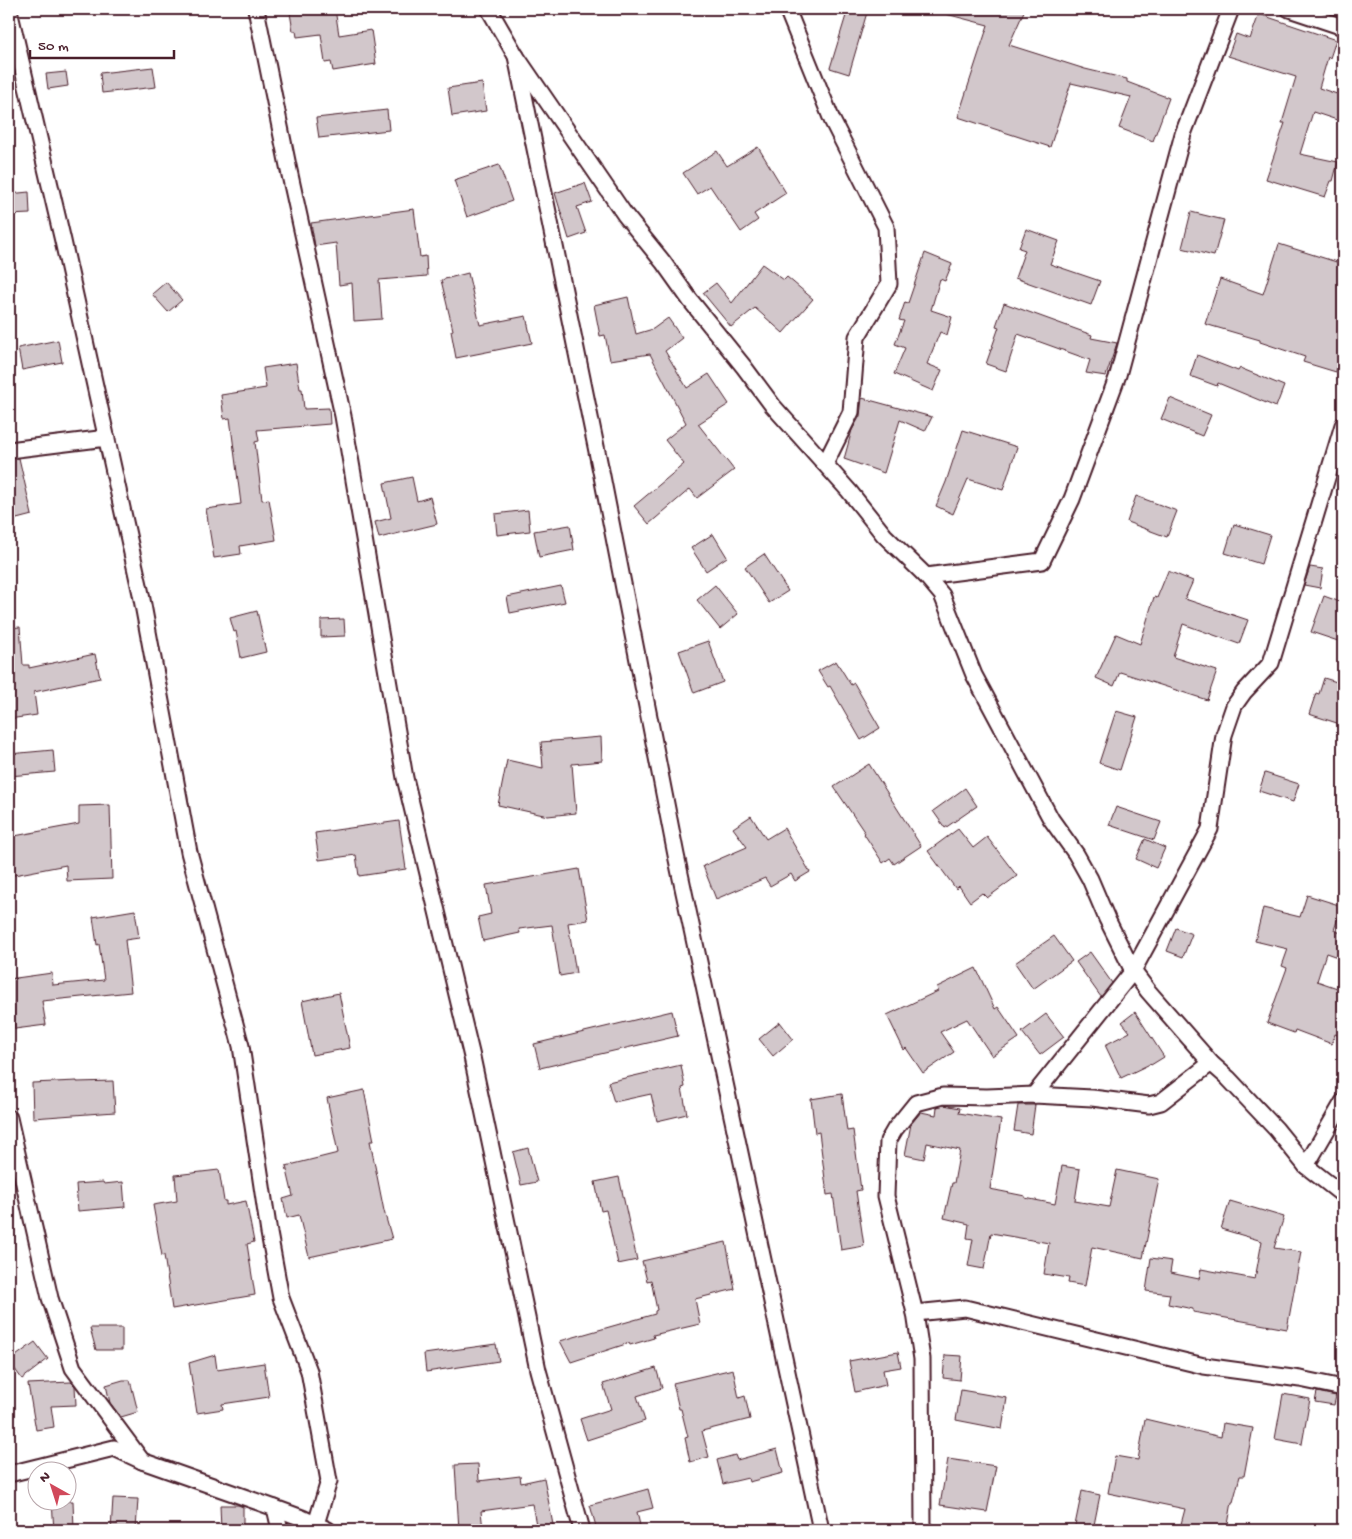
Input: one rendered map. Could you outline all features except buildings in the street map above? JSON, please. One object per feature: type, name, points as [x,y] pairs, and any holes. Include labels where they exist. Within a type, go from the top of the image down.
[{"type":"street","points":[[256,9],[342,416],[405,778],[472,1057],[538,1370],[582,1530]]},
{"type":"street","points":[[490,9],[516,56],[625,215],[773,406],[825,464],[884,535],[926,576],[942,595],[974,674],[1051,818],[1076,854],[1090,879],[1107,919],[1133,971],[1211,1063],[1228,1078],[1276,1130],[1306,1166],[1343,1195]]},
{"type":"street","points":[[787,9],[832,120],[886,227],[889,284],[857,337],[851,412],[825,464]]},
{"type":"street","points":[[926,576],[1042,561],[1072,499],[1118,375],[1183,134],[1231,9]]},
{"type":"street","points":[[1289,9],[1343,27]]},
{"type":"street","points":[[9,10],[66,251],[141,594],[189,852],[241,1046],[269,1233],[281,1298],[310,1371],[329,1481],[322,1527],[275,1508],[142,1461],[114,1448],[9,1474]]},
{"type":"street","points":[[516,56],[601,471],[676,855],[821,1530]]},
{"type":"street","points":[[1034,1095],[1133,971],[1210,829],[1224,735],[1234,706],[1244,692],[1271,663],[1343,425]]},
{"type":"street","points":[[9,450],[107,438]]},
{"type":"street","points":[[923,1530],[922,1359],[915,1313],[886,1196],[888,1140],[902,1118],[916,1103],[944,1096],[1034,1095],[1092,1098],[1149,1104],[1161,1102],[1211,1063]]},
{"type":"street","points":[[1306,1166],[1343,1102]]},
{"type":"street","points":[[9,1118],[50,1298],[74,1368],[142,1461]]},
{"type":"street","points":[[915,1313],[966,1308],[1204,1366],[1300,1379],[1343,1388]]},
{"type":"street","points":[[275,1508],[280,1530]]}]
